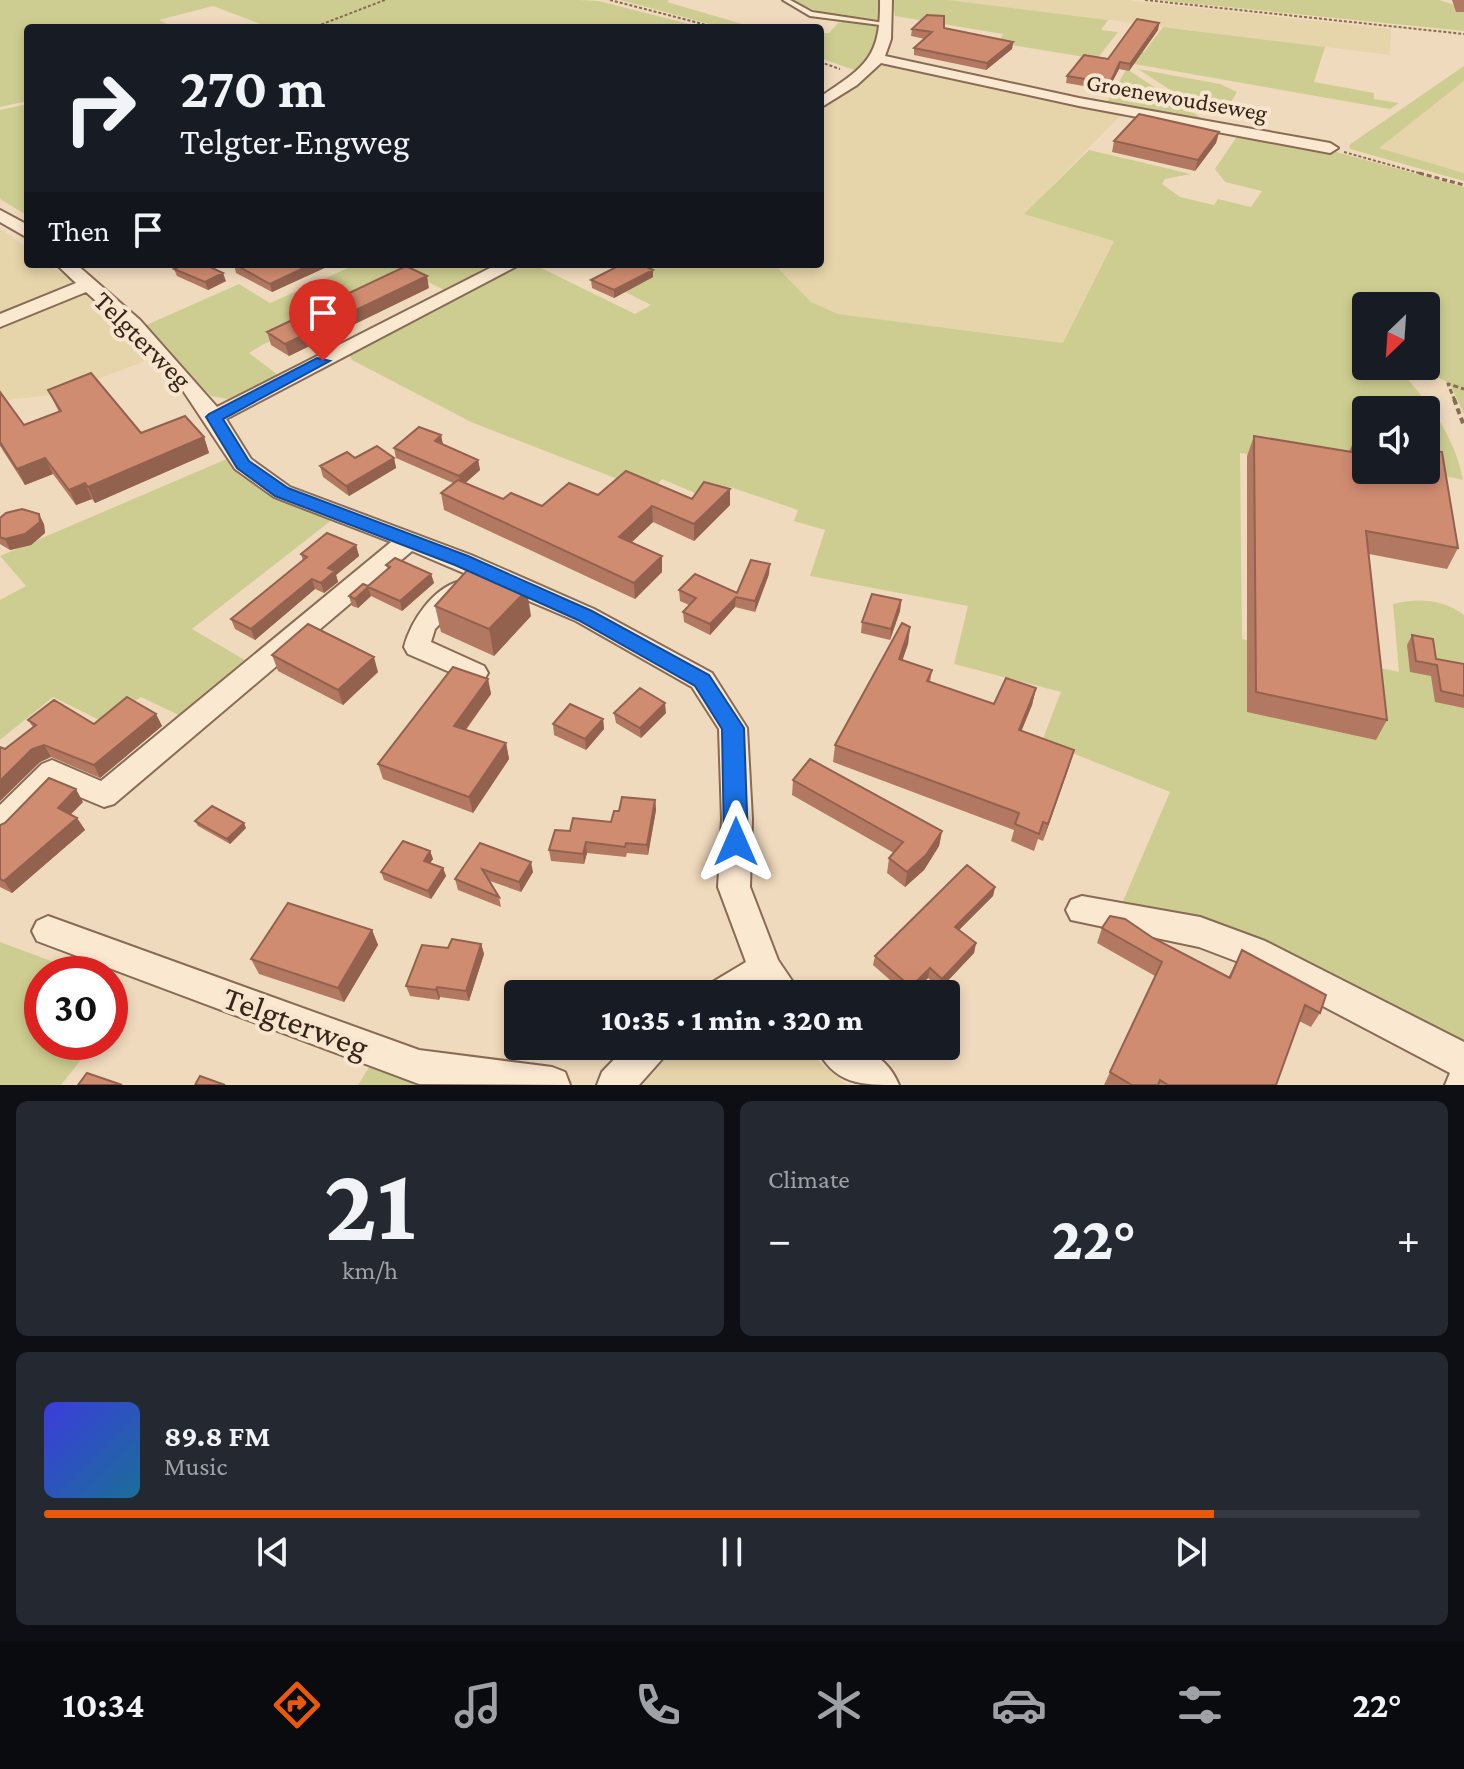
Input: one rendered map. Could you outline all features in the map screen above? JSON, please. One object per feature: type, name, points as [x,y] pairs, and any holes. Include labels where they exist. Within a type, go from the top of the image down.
[{"type":"street","points":[[824,101],[880,59],[889,36],[886,0]]},
{"type":"street","name":"Groenewoudseweg","points":[[880,59],[1079,102],[1330,148]]},
{"type":"street","points":[[0,215],[24,230]]},
{"type":"street","name":"Telgterweg","points":[[69,268],[133,324],[185,379],[214,417],[243,464],[282,492],[481,569],[585,615],[702,680],[733,728],[737,819],[734,887],[774,980]]},
{"type":"street","points":[[214,417],[504,268]]},
{"type":"street","points":[[0,321],[88,285]]},
{"type":"street","points":[[0,824],[52,772],[104,795],[409,540]]},
{"type":"street","points":[[475,673],[417,647],[423,625],[481,569]]},
{"type":"street","points":[[1082,910],[1200,932],[1253,952],[1464,1061]]},
{"type":"street","name":"Telgterweg","points":[[48,931],[419,1067],[552,1085]]},
{"type":"street","points":[[615,1085],[638,1060]]},
{"type":"street","points":[[850,1060],[881,1085]]},
{"type":"lane","points":[[786,0],[810,14],[888,24]]},
{"type":"path","points":[[322,24],[385,0]]},
{"type":"path","points":[[610,0],[703,24]]},
{"type":"path","points":[[1145,0],[1464,34]]},
{"type":"path","points":[[1330,148],[1464,185]]},
{"type":"path","points":[[1464,389],[1448,384],[1464,426]]},
{"type":"shaded area","points":[[0,0],[579,0],[599,1],[689,24],[260,24],[213,6],[159,20],[167,24],[24,24],[24,102],[0,107]]},
{"type":"shaded area","points":[[620,0],[669,0],[667,2],[742,24],[710,24]]},
{"type":"shaded area","points":[[791,0],[881,0],[879,20],[824,14]]},
{"type":"shaded area","points":[[892,0],[948,0],[1108,20],[1101,30],[1118,32],[1097,59],[999,43],[1003,34],[895,16]]},
{"type":"shaded area","points":[[948,0],[1126,0],[1391,29],[1390,55]]},
{"type":"shaded area","points":[[1157,0],[1439,0],[1464,8],[1464,31]]},
{"type":"shaded area","points":[[849,21],[880,26],[879,47],[860,72],[824,59],[824,33],[829,33],[838,23]]},
{"type":"shaded area","points":[[1163,27],[1325,47],[1314,82],[1374,93],[1374,99],[1399,103],[1390,109],[1123,62],[1129,50],[1144,52]]},
{"type":"shaded area","points":[[885,64],[1125,111],[1025,213],[1114,240],[1063,343],[838,314],[811,302],[778,268],[824,268],[824,106]]},
{"type":"shaded area","points":[[1464,66],[1464,81],[1379,148],[1464,173],[1464,181],[1350,149],[1349,145]]},
{"type":"shaded area","points":[[1138,69],[1220,84],[1237,92],[1228,107],[1206,113]]},
{"type":"shaded area","points":[[1126,70],[1130,71],[1204,120],[1107,102]]},
{"type":"shaded area","points":[[1464,81],[1464,173],[1378,148],[1397,133]]},
{"type":"shaded area","points":[[24,105],[24,214],[0,199],[0,110]]},
{"type":"shaded area","points":[[1240,132],[1322,148],[1464,187],[1464,414],[1450,384],[1440,378],[1440,292],[1352,292],[1352,380],[1408,380],[1422,396],[1352,396],[1352,466],[1344,470],[1240,453],[1242,639],[1399,672],[1393,604],[1430,601],[1464,615],[1464,1046],[1120,908],[1170,792],[1042,741],[1061,692],[954,664],[968,606],[810,576],[825,530],[794,521],[798,510],[730,487],[716,502],[662,479],[651,492],[471,422],[352,360],[349,355],[513,268],[541,268],[635,314],[651,305],[605,282],[621,268],[778,268],[811,302],[838,314],[1063,343],[1114,241],[1024,214],[1089,150],[1191,174],[1165,179],[1162,184],[1180,197],[1214,205],[1218,199],[1251,207],[1262,191],[1225,182],[1215,169]]},
{"type":"shaded area","points":[[0,228],[24,246],[24,268],[53,268],[78,284],[0,317]]},
{"type":"shaded area","points":[[348,268],[497,268],[450,293],[410,273],[264,344],[249,353],[282,378],[228,399],[211,396],[142,327],[239,284],[270,303]]},
{"type":"shaded area","points":[[75,293],[90,294],[153,358],[58,394],[0,401],[0,324]]},
{"type":"shaded area","points":[[1440,422],[1453,448],[1463,480],[1440,475]]},
{"type":"shaded area","points":[[229,458],[259,488],[333,519],[192,629],[257,667],[189,720],[141,697],[103,722],[53,697],[0,740],[0,600],[26,586],[0,556]]},
{"type":"shaded area","points":[[0,942],[38,956],[24,956],[24,1060],[81,1060],[61,1085],[0,1085]]},
{"type":"shaded area","points":[[657,1060],[817,1060],[847,1085],[638,1085]]},
{"type":"shaded area","points":[[371,1064],[427,1081],[456,1085],[358,1085]]},
{"type":"building","points":[[927,15],[944,16],[944,28],[1013,42],[987,63],[914,48],[932,32],[912,29]]},
{"type":"building","points":[[1137,19],[1159,23],[1130,64],[1120,62],[1110,83],[1067,76],[1084,55],[1108,59]]},
{"type":"building","points":[[1139,114],[1219,132],[1198,160],[1114,141]]},
{"type":"building","points":[[212,268],[223,273],[205,282],[174,269]]},
{"type":"building","points":[[241,268],[304,268],[270,284]]},
{"type":"building","points":[[402,268],[410,268],[427,276],[285,344],[267,332]]},
{"type":"building","points":[[614,268],[653,270],[614,290],[591,280]]},
{"type":"building","points":[[91,373],[141,433],[185,416],[204,437],[88,487],[85,483],[69,490],[45,458],[17,469],[0,442],[0,392],[24,425],[61,411],[48,390]]},
{"type":"building","points":[[419,427],[441,435],[435,441],[478,460],[459,476],[394,448]]},
{"type":"building","points":[[1254,436],[1352,452],[1352,484],[1440,484],[1442,452],[1458,548],[1366,531],[1387,720],[1256,692]]},
{"type":"building","points":[[377,446],[394,458],[346,486],[320,466],[347,452],[355,458]]},
{"type":"building","points":[[626,471],[692,499],[704,482],[730,489],[694,524],[652,506],[619,537],[662,556],[634,583],[441,493],[458,480],[503,499],[511,493],[542,506],[569,483],[598,495]]},
{"type":"building","points":[[22,509],[39,514],[40,522],[25,534],[5,539],[0,537],[0,518]]},
{"type":"building","points":[[327,533],[356,545],[328,568],[335,571],[321,583],[312,579],[251,629],[231,619],[307,557],[301,554]]},
{"type":"building","points":[[395,558],[431,574],[400,601],[368,587],[355,599],[349,596],[363,584],[368,586],[390,567],[386,565]]},
{"type":"building","points":[[751,560],[770,564],[755,601],[736,597],[710,624],[683,612],[696,598],[679,590],[695,574],[737,593]]},
{"type":"building","points":[[471,566],[527,590],[489,629],[435,606]]},
{"type":"building","points":[[872,594],[901,600],[891,629],[862,622]]},
{"type":"building","points":[[902,623],[910,627],[899,659],[932,670],[927,681],[994,704],[1006,678],[1036,688],[1019,730],[1074,750],[1048,824],[1043,822],[1039,834],[1015,824],[1019,813],[835,745]]},
{"type":"building","points":[[308,624],[374,657],[338,690],[272,655]]},
{"type":"building","points":[[1412,635],[1433,639],[1436,659],[1464,664],[1464,696],[1441,691],[1437,665],[1416,661]]},
{"type":"building","points":[[453,667],[488,679],[454,726],[506,743],[469,797],[378,764]]},
{"type":"building","points":[[640,688],[665,703],[640,728],[614,713]]},
{"type":"building","points":[[127,697],[156,714],[94,765],[44,745],[32,749],[0,781],[0,747],[5,749],[36,725],[28,720],[54,700],[94,724]]},
{"type":"building","points":[[570,704],[603,719],[585,739],[553,724]]},
{"type":"building","points":[[810,759],[942,831],[926,855],[907,872],[889,858],[903,842],[793,780]]},
{"type":"building","points":[[49,778],[76,789],[58,808],[77,818],[4,881],[0,879],[0,825]]},
{"type":"building","points":[[622,797],[655,800],[647,845],[626,843],[625,847],[586,842],[583,854],[549,850],[555,830],[570,831],[573,818],[611,822],[614,811],[619,811]]},
{"type":"building","points":[[212,806],[244,823],[227,839],[195,821]]},
{"type":"building","points":[[403,841],[430,851],[424,861],[443,868],[428,891],[381,872]]},
{"type":"building","points":[[480,843],[531,862],[519,882],[482,869],[499,897],[455,879]]},
{"type":"building","points":[[967,865],[995,887],[955,927],[976,943],[942,979],[930,968],[918,980],[903,980],[875,956]]},
{"type":"building","points":[[288,903],[372,930],[338,988],[251,959]]},
{"type":"building","points":[[1110,916],[1125,919],[1153,938],[1230,978],[1242,950],[1326,995],[1320,1013],[1305,1005],[1276,1085],[1168,1085],[1160,1080],[1158,1085],[1132,1085],[1110,1072],[1162,962],[1102,928]]},
{"type":"building","points":[[452,939],[481,944],[466,991],[406,986],[422,945],[448,948]]},
{"type":"building","points":[[87,1073],[122,1085],[78,1085]]},
{"type":"building","points":[[200,1076],[225,1085],[195,1085]]},
{"type":"route","points":[[323,361],[214,417],[243,464],[282,492],[462,561],[585,615],[702,680],[733,728],[736,842]]}]
